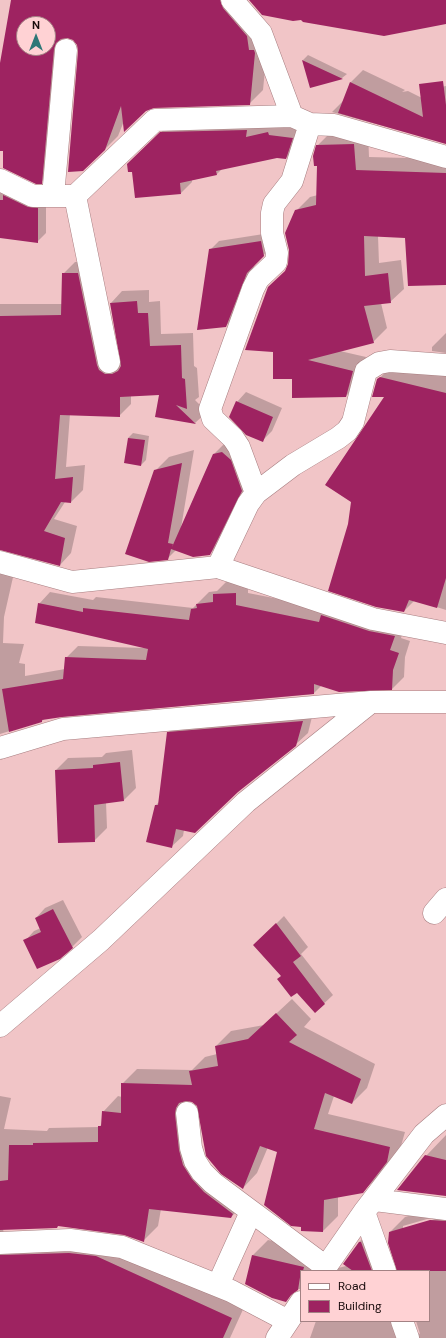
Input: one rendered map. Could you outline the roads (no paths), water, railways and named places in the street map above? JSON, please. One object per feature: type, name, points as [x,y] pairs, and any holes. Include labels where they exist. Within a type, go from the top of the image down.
[{"type":"street","points":[[232,0],[262,33],[301,120],[292,180],[274,204],[272,213],[272,233],[277,253],[276,262],[265,271],[255,284],[210,409],[213,419],[233,438],[239,447],[256,493]]},
{"type":"street","points":[[53,196],[66,50]]},
{"type":"street","points":[[0,180],[33,196],[76,196],[155,120],[301,120],[334,126],[446,157]]},
{"type":"street","points":[[76,196],[109,362]]},
{"type":"street","points":[[218,567],[248,504],[256,493],[293,465],[346,431],[354,422],[366,371],[371,366],[390,361],[446,364]]},
{"type":"street","points":[[0,562],[72,582],[218,567],[373,619],[444,626]]},
{"type":"street","points":[[0,1026],[105,936],[246,802],[371,702]]},
{"type":"street","points":[[0,748],[63,729],[371,702],[446,702]]},
{"type":"street","points":[[187,1113],[191,1148],[195,1162],[213,1183],[324,1269],[369,1206],[424,1134],[446,1115]]},
{"type":"street","points":[[369,1206],[446,1209]]},
{"type":"street","points":[[369,1206],[385,1270]]},
{"type":"street","points":[[218,1286],[251,1212]]},
{"type":"street","points":[[0,1243],[70,1240],[122,1247],[218,1286],[282,1329],[300,1303]]},
{"type":"street","points":[[402,1322],[408,1338]]}]
